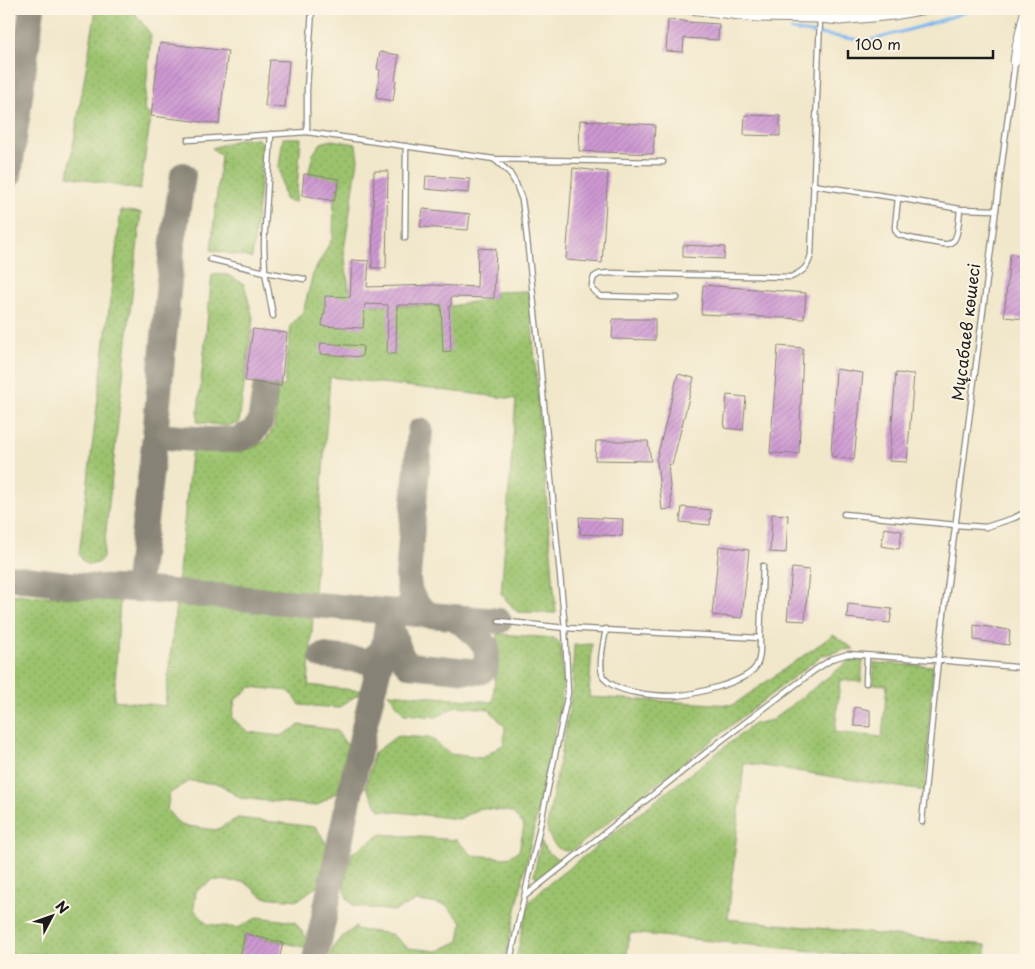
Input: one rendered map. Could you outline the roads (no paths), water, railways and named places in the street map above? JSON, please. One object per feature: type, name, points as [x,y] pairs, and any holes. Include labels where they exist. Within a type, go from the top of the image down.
[{"type":"street","points":[[690,9],[757,18],[795,13],[840,20],[884,16],[926,9]]},
{"type":"street","name":"Мұсабаев көшесі","points":[[1015,62],[1026,9]]},
{"type":"lane","points":[[307,132],[307,89],[312,9]]},
{"type":"lane","points":[[677,298],[601,296],[594,293],[591,284],[599,274],[608,273],[791,277],[801,272],[808,265],[811,254],[820,18]]},
{"type":"lane","name":"Мұсабаев көшесі","points":[[922,822],[938,660],[1015,62]]},
{"type":"lane","points":[[188,140],[307,132],[494,159],[663,162]]},
{"type":"lane","points":[[272,134],[264,244],[265,272],[274,316]]},
{"type":"lane","points":[[405,238],[406,146]]},
{"type":"lane","points":[[494,159],[509,172],[516,184],[522,200],[524,214],[565,628],[568,693],[510,960]]},
{"type":"lane","points":[[813,186],[960,209],[996,210]]},
{"type":"lane","points":[[898,198],[894,227],[898,234],[947,245],[957,236],[960,209]]},
{"type":"lane","points":[[210,260],[304,279]]},
{"type":"lane","points":[[844,514],[986,527],[1026,512]]},
{"type":"lane","points":[[606,629],[601,670],[604,677],[620,689],[674,696],[711,689],[736,681],[748,675],[756,667],[759,656],[763,566]]},
{"type":"lane","points":[[499,621],[565,628],[760,638]]},
{"type":"lane","points":[[524,896],[722,740],[832,659],[848,654],[1026,668]]},
{"type":"lane","points":[[866,683],[867,656]]},
{"type":"waterway","points":[[791,30],[868,41],[976,9]]}]
